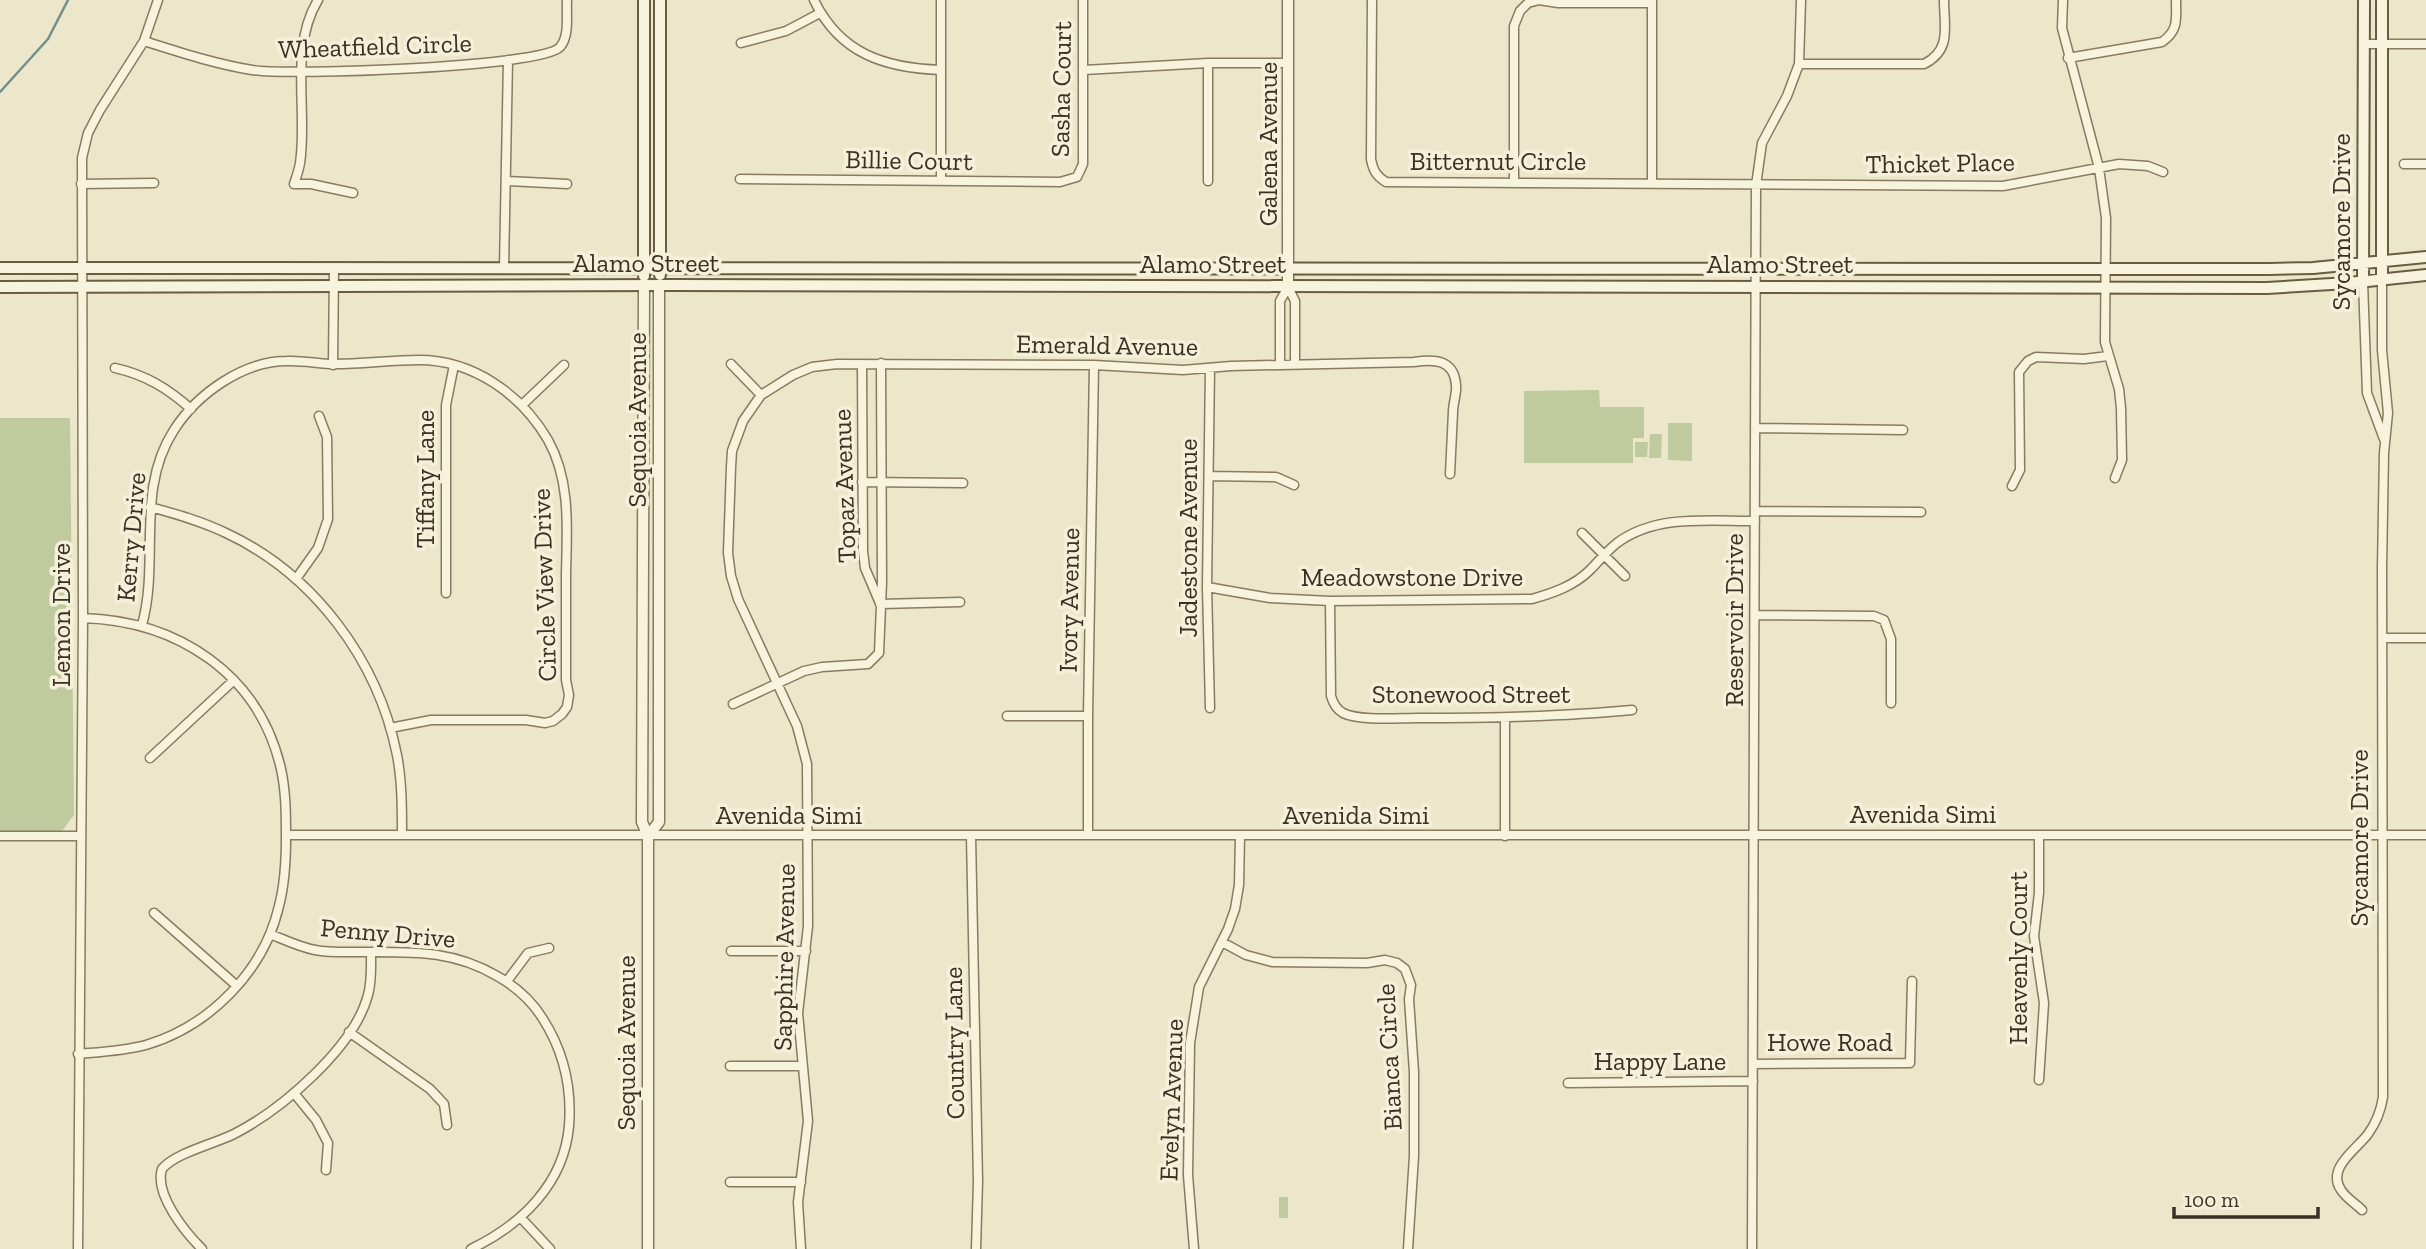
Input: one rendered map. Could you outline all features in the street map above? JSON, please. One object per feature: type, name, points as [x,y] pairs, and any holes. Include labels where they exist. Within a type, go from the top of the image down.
[{"type":"main road","name":"Sequoia Avenue","points":[[644,0],[644,286]]},
{"type":"main road","name":"Sequoia Avenue","points":[[659,285],[660,0]]},
{"type":"main road","name":"Sycamore Drive","points":[[2363,282],[2364,0]]},
{"type":"main road","name":"Sycamore Drive","points":[[2382,0],[2382,280]]},
{"type":"main road","name":"Alamo Street","points":[[0,268],[2269,269],[2426,257]]},
{"type":"main road","name":"Alamo Street","points":[[0,287],[659,285],[2267,288],[2426,275]]},
{"type":"street","name":"Lemon Drive","points":[[78,1249],[83,618],[82,158],[88,133],[144,41],[158,0]]},
{"type":"street","points":[[318,0],[305,37],[301,71],[300,164],[293,184],[311,184],[353,193]]},
{"type":"street","name":"Wheatfield Circle","points":[[144,41],[202,59],[254,70],[389,71],[508,60],[552,54],[559,49],[566,33],[567,0]]},
{"type":"street","points":[[814,0],[820,13],[841,38],[870,57],[895,65],[941,70]]},
{"type":"street","points":[[941,0],[941,181]]},
{"type":"street","name":"Sasha Court","points":[[1077,177],[1083,164],[1083,0]]},
{"type":"street","name":"Galena Avenue","points":[[1280,364],[1280,301],[1288,287],[1290,269],[1289,0]]},
{"type":"street","name":"Bitternut Circle","points":[[1372,0],[1371,159],[1372,169],[1386,182],[1652,182],[1756,185]]},
{"type":"street","points":[[1514,182],[1514,26],[1520,11],[1528,3],[1539,0],[1558,3],[1652,2],[1652,182]]},
{"type":"street","name":"Reservoir Drive","points":[[1752,1249],[1756,185],[1762,143],[1787,96],[1799,64],[1801,0]]},
{"type":"street","points":[[1799,64],[1924,64],[1936,58],[1942,50],[1944,0]]},
{"type":"street","points":[[2063,0],[2062,28],[2099,168],[2106,218],[2105,342],[2119,389],[2121,408],[2122,460],[2115,478]]},
{"type":"street","points":[[2068,58],[2162,42],[2172,36],[2176,0]]},
{"type":"street","points":[[741,43],[786,31],[820,13]]},
{"type":"street","points":[[2364,44],[2426,44]]},
{"type":"street","points":[[504,268],[508,60]]},
{"type":"street","points":[[1208,63],[1208,181]]},
{"type":"street","points":[[1084,70],[1208,63],[1288,63]]},
{"type":"street","name":"Thicket Place","points":[[1756,185],[2003,186],[2135,164],[2163,172]]},
{"type":"street","points":[[2404,164],[2426,164]]},
{"type":"street","name":"Billie Court","points":[[740,179],[1060,182],[1077,177]]},
{"type":"street","points":[[506,181],[568,184]]},
{"type":"street","points":[[81,184],[154,183]]},
{"type":"street","points":[[333,365],[334,268]]},
{"type":"street","name":"Sycamore Drive","points":[[2362,1210],[2340,1189],[2338,1174],[2342,1163],[2368,1133],[2381,1110],[2383,1097],[2382,638],[2385,441],[2388,413],[2382,350],[2382,280]]},
{"type":"street","name":"Sycamore Drive","points":[[2363,282],[2367,393],[2385,441]]},
{"type":"street","name":"Sequoia Avenue","points":[[648,836],[659,822],[659,285]]},
{"type":"street","name":"Sequoia Avenue","points":[[644,286],[642,822],[648,836],[648,1249]]},
{"type":"street","name":"Galena Avenue","points":[[1288,287],[1295,301],[1295,364]]},
{"type":"street","points":[[2012,486],[2020,470],[2019,372],[2029,360],[2044,356],[2084,359],[2108,356]]},
{"type":"street","name":"Emerald Avenue","points":[[761,395],[793,375],[812,367],[862,364],[1094,365],[1183,370],[1280,364],[1414,362],[1430,359],[1444,363],[1454,374],[1456,386],[1450,474]]},
{"type":"street","name":"Kerry Drive","points":[[142,625],[149,593],[153,482],[162,453],[174,430],[191,408],[220,384],[253,368],[286,360],[333,365]]},
{"type":"street","name":"Circle View Drive","points":[[333,365],[420,360],[454,365],[492,382],[523,405],[550,443],[561,470],[565,492],[566,680],[569,695],[567,707],[558,718],[545,723],[526,720],[430,720],[390,728]]},
{"type":"street","name":"Topaz Avenue","points":[[733,704],[804,671],[868,664],[879,653],[881,363]]},
{"type":"street","points":[[731,364],[761,395]]},
{"type":"street","name":"Topaz Avenue","points":[[862,364],[865,568],[880,604]]},
{"type":"street","name":"Tiffany Lane","points":[[446,593],[446,405],[454,365]]},
{"type":"street","points":[[523,405],[564,365]]},
{"type":"street","name":"Ivory Avenue","points":[[1088,835],[1094,365]]},
{"type":"street","points":[[115,368],[136,372],[155,381],[191,408]]},
{"type":"street","name":"Jadestone Avenue","points":[[1210,368],[1207,587],[1210,708]]},
{"type":"street","name":"Sapphire Avenue","points":[[761,395],[743,421],[732,451],[728,553],[738,598],[803,742],[807,764],[806,951],[798,1013],[808,1121],[798,1227],[801,1249]]},
{"type":"street","points":[[296,579],[318,548],[328,519],[327,437],[319,416]]},
{"type":"street","points":[[1755,428],[1903,430]]},
{"type":"street","points":[[1209,476],[1276,477],[1294,485]]},
{"type":"street","points":[[862,482],[963,483]]},
{"type":"street","points":[[150,507],[188,517],[227,533],[261,552],[296,579],[324,608],[352,645],[375,685],[390,728],[401,780],[402,835]]},
{"type":"street","points":[[1755,511],[1921,512]]},
{"type":"street","name":"Meadowstone Drive","points":[[1207,587],[1270,598],[1331,601],[1532,599],[1552,594],[1572,584],[1588,572],[1604,554],[1629,536],[1660,524],[1755,521]]},
{"type":"street","points":[[1582,533],[1625,576]]},
{"type":"street","name":"Stonewood Street","points":[[1331,601],[1331,696],[1334,705],[1341,712],[1352,716],[1505,718],[1632,710]]},
{"type":"street","points":[[880,604],[960,602]]},
{"type":"street","points":[[1756,615],[1874,616],[1884,620],[1891,639],[1891,703]]},
{"type":"street","points":[[78,1054],[126,1050],[167,1037],[206,1015],[237,986],[270,934],[284,884],[286,835],[284,788],[275,749],[258,713],[233,681],[191,646],[142,625],[110,619],[83,618]]},
{"type":"street","points":[[2382,638],[2426,638]]},
{"type":"street","points":[[150,758],[233,681]]},
{"type":"street","points":[[1007,716],[1088,716]]},
{"type":"street","points":[[1505,718],[1505,836]]},
{"type":"street","name":"Avenida Simi","points":[[286,835],[2426,835]]},
{"type":"street","name":"Heavenly Court","points":[[2039,835],[2039,893],[2034,936],[2044,1003],[2039,1080]]},
{"type":"street","points":[[0,836],[80,836]]},
{"type":"street","name":"Country Lane","points":[[971,836],[978,1181],[976,1249]]},
{"type":"street","name":"Evelyn Avenue","points":[[1194,1249],[1188,1175],[1189,1043],[1199,987],[1236,909],[1240,836]]},
{"type":"street","points":[[153,913],[237,986]]},
{"type":"street","name":"Penny Drive","points":[[270,934],[315,950],[422,952],[449,956],[480,966],[507,981],[531,1003],[551,1032],[565,1067],[570,1098],[569,1128],[559,1163],[542,1194],[521,1218],[496,1237],[471,1249]]},
{"type":"street","name":"Bianca Circle","points":[[1222,942],[1246,955],[1272,962],[1367,963],[1385,960],[1397,963],[1405,969],[1411,985],[1409,999],[1415,1156],[1408,1249]]},
{"type":"street","points":[[507,981],[528,953],[548,948]]},
{"type":"street","points":[[731,951],[806,951]]},
{"type":"street","points":[[200,1248],[170,1207],[160,1183],[162,1169],[173,1159],[234,1134],[263,1117],[294,1093],[323,1065],[349,1032],[368,996],[371,952]]},
{"type":"street","name":"Howe Road","points":[[1753,1064],[1910,1063],[1912,982]]},
{"type":"street","points":[[349,1032],[430,1089],[444,1104],[446,1125]]},
{"type":"street","points":[[730,1066],[803,1066]]},
{"type":"street","name":"Happy Lane","points":[[1568,1083],[1753,1082]]},
{"type":"street","points":[[294,1093],[316,1120],[328,1143],[326,1170]]},
{"type":"street","points":[[730,1182],[801,1182]]},
{"type":"street","points":[[521,1218],[550,1249]]},
{"type":"green space","points":[[1599,390],[1600,407],[1644,407],[1644,438],[1633,438],[1633,463],[1524,463],[1524,391]]},
{"type":"green space","points":[[0,418],[70,418],[74,815],[62,831],[0,831]]},
{"type":"green space","points":[[1668,423],[1692,423],[1692,461],[1668,460]]},
{"type":"green space","points":[[1650,434],[1662,434],[1661,458],[1649,458]]},
{"type":"green space","points":[[1635,442],[1648,442],[1647,457],[1635,457]]},
{"type":"green space","points":[[1279,1197],[1288,1197],[1288,1218],[1279,1218]]},
{"type":"waterway","points":[[0,92],[48,39],[68,0]]}]
